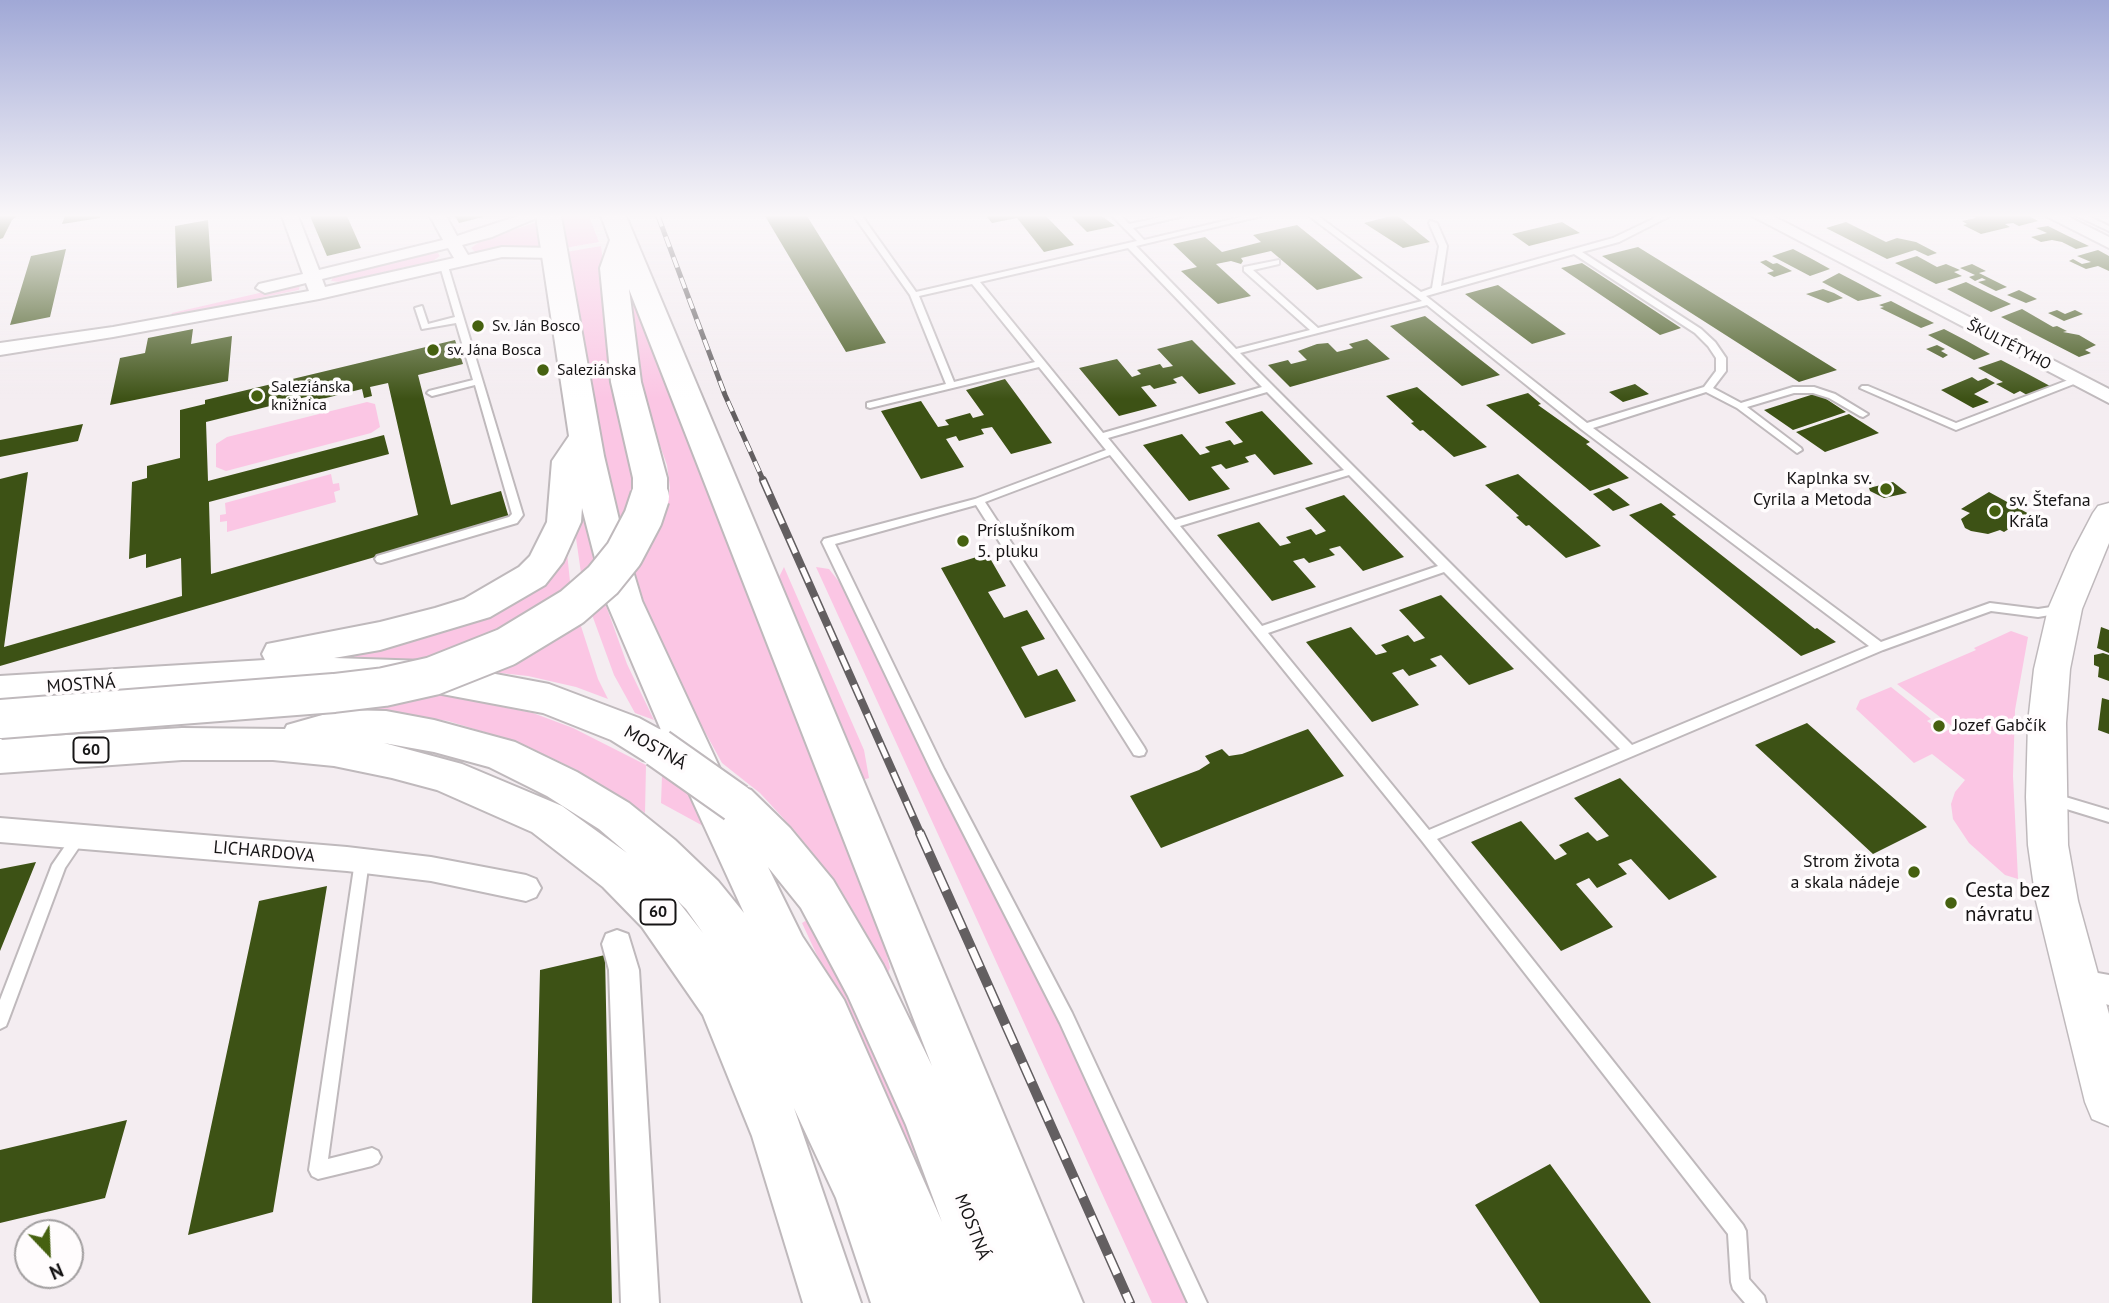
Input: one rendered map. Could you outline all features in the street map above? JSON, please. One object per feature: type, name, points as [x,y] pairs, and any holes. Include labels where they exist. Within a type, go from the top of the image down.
[{"type":"main road","points":[[558,277],[606,541],[624,601],[785,951],[826,1017],[948,1303]]},
{"type":"main road","points":[[0,719],[334,694],[384,687],[433,676],[506,647],[572,607],[603,580],[624,554],[643,518],[650,497],[650,478],[626,382],[613,277]]},
{"type":"main road","points":[[639,277],[761,568],[1054,1303]]},
{"type":"main road","points":[[137,681],[380,636],[477,608],[508,592],[532,576],[545,562],[557,542],[564,522],[568,461],[585,435]]},
{"type":"main road","name":"MOSTNÁ","points":[[0,691],[309,672],[426,676],[549,699],[625,729],[658,748],[736,803],[774,841],[817,894],[866,981],[929,1117],[1002,1303]]},
{"type":"main road","points":[[273,744],[340,726],[386,727],[434,736],[500,754],[562,784],[614,816],[659,853],[702,895],[747,954],[857,1183]]},
{"type":"main road","name":"60","points":[[0,756],[182,744],[273,744],[334,750],[392,761],[447,776],[497,795],[547,820],[582,843],[619,873],[658,912],[722,1001],[779,1136],[832,1303]]},
{"type":"main road","points":[[785,951],[857,1183],[900,1303]]},
{"type":"main road","points":[[974,1107],[1002,1303]]},
{"type":"street","points":[[313,277],[316,285]]},
{"type":"street","points":[[316,285],[342,277]]},
{"type":"street","points":[[8,347],[113,332],[316,285],[368,277]]},
{"type":"street","name":"ŠKULTÉTYHO","points":[[1877,277],[2109,397]]},
{"type":"street","points":[[2109,513],[2088,553],[2065,609],[2052,669],[2047,723],[2046,797],[2048,845],[2057,901],[2095,987],[2109,1041]]},
{"type":"street","name":"LICHARDOVA","points":[[0,830],[362,861],[431,869],[526,888]]},
{"type":"street","points":[[617,944],[624,970],[640,1303]]},
{"type":"street","points":[[2095,987],[2109,1102]]},
{"type":"lane","points":[[382,559],[513,520],[518,515],[476,382],[447,277]]},
{"type":"lane","points":[[901,277],[914,295],[951,385]]},
{"type":"lane","points":[[914,295],[992,277]]},
{"type":"lane","points":[[1167,277],[1269,388],[1630,751]]},
{"type":"lane","points":[[1256,277],[1315,331]]},
{"type":"lane","points":[[1394,277],[1584,426],[1879,647]]},
{"type":"lane","points":[[1436,289],[1438,277]]},
{"type":"lane","points":[[1418,295],[1481,277]]},
{"type":"lane","points":[[1584,426],[1707,389],[1721,371],[1721,358],[1713,344],[1698,331],[1615,277]]},
{"type":"lane","points":[[974,281],[1427,838],[1737,1231],[1740,1282],[1757,1303]]},
{"type":"lane","points":[[1235,352],[1429,302]]},
{"type":"lane","points":[[419,307],[425,327],[460,319]]},
{"type":"lane","points":[[870,405],[1041,364]]},
{"type":"lane","points":[[1865,388],[1956,428],[2076,380]]},
{"type":"lane","points":[[432,393],[476,382]]},
{"type":"lane","points":[[1101,437],[1269,388]]},
{"type":"lane","points":[[1707,389],[1740,406],[1797,450]]},
{"type":"lane","points":[[1740,406],[1793,390],[1814,390],[1832,396],[1863,414]]},
{"type":"lane","points":[[1112,451],[979,501],[828,542],[938,771],[1066,1018],[1198,1303]]},
{"type":"lane","points":[[1172,525],[1351,471]]},
{"type":"lane","points":[[979,501],[1139,751]]},
{"type":"lane","points":[[1259,632],[1446,567]]},
{"type":"lane","points":[[1427,838],[1879,647],[1990,607],[2038,613],[2065,609]]},
{"type":"lane","points":[[2046,797],[2109,816]]},
{"type":"lane","points":[[0,1021],[60,865],[79,837]]},
{"type":"lane","points":[[362,861],[318,1170],[372,1157]]},
{"type":"shaded area","points":[[334,277],[364,277],[341,282],[331,281]]},
{"type":"shaded area","points":[[571,277],[605,277],[634,490],[620,531]]},
{"type":"shaded area","points":[[300,285],[299,290],[170,316],[172,313]]},
{"type":"shaded area","points":[[631,305],[635,306],[880,926],[890,968],[887,975],[838,885],[795,831],[760,793],[722,763],[675,677],[632,572],[660,526],[670,488],[667,465],[637,382]]},
{"type":"shaded area","points":[[367,402],[375,404],[380,427],[371,433],[226,471],[216,467],[216,444],[227,437]]},
{"type":"shaded area","points":[[331,474],[333,484],[339,483],[340,490],[334,492],[336,502],[227,532],[227,521],[220,522],[220,515],[226,514],[225,503]]},
{"type":"shaded area","points":[[582,508],[595,567],[582,580],[576,538]]},
{"type":"shaded area","points":[[567,553],[571,591],[532,619],[429,663],[308,662],[386,643]]},
{"type":"shaded area","points":[[784,567],[864,750],[869,778],[863,780],[779,583]]},
{"type":"shaded area","points":[[816,567],[829,569],[844,588],[932,773],[1022,944],[1189,1303],[1152,1303]]},
{"type":"shaded area","points":[[604,600],[627,664],[654,720],[635,713],[614,675],[591,612]]},
{"type":"shaded area","points":[[579,620],[598,679],[608,699],[576,687],[528,676],[491,672]]},
{"type":"shaded area","points":[[2011,631],[2028,637],[2015,710],[2013,776],[2018,879],[2005,875],[1969,843],[1953,819],[1951,804],[1955,792],[1965,780],[1932,754],[1914,763],[1856,709],[1860,700],[1891,687],[1931,719],[1927,721],[1943,733],[1953,727],[1897,684],[1976,650],[1974,648]]},
{"type":"shaded area","points":[[433,693],[533,713],[573,728],[646,765],[645,813],[577,770],[520,743],[448,721],[391,712],[332,713]]},
{"type":"shaded area","points":[[662,776],[691,795],[705,827],[661,803]]},
{"type":"shaded area","points":[[807,920],[856,1003],[918,1156],[913,1162],[802,923]]},
{"type":"building","points":[[25,277],[59,277],[50,317],[10,325]]},
{"type":"building","points":[[177,277],[212,277],[212,281],[177,288]]},
{"type":"building","points":[[801,277],[845,277],[886,343],[846,352]]},
{"type":"building","points":[[1188,277],[1230,277],[1251,296],[1218,304]]},
{"type":"building","points":[[1301,277],[1363,278],[1317,290]]},
{"type":"building","points":[[1574,277],[1603,277],[1681,328],[1660,335]]},
{"type":"building","points":[[1635,277],[1686,277],[1837,370],[1799,382]]},
{"type":"building","points":[[1832,277],[1846,277],[1882,296],[1858,301],[1822,282]]},
{"type":"building","points":[[1922,277],[1959,277],[1936,284]]},
{"type":"building","points":[[1969,277],[1987,277],[2007,287],[1996,291],[1978,282],[1986,280],[1982,278],[1975,281]]},
{"type":"building","points":[[1966,282],[2011,304],[1991,312],[1947,289]]},
{"type":"building","points":[[1498,285],[1566,334],[1532,344],[1465,294]]},
{"type":"building","points":[[1823,289],[1843,298],[1828,303],[1806,294]]},
{"type":"building","points":[[2019,290],[2037,299],[2026,303],[2007,295]]},
{"type":"building","points":[[1891,301],[1934,323],[1921,328],[1880,308],[1884,307],[1879,305]]},
{"type":"building","points":[[2022,309],[2053,327],[2067,331],[2063,332],[2079,335],[2096,345],[2085,350],[2091,353],[2079,357],[2001,317]]},
{"type":"building","points":[[2057,310],[2065,314],[2075,310],[2083,314],[2064,321],[2048,313]]},
{"type":"building","points":[[1425,316],[1500,375],[1462,386],[1390,326]]},
{"type":"building","points":[[193,329],[191,344],[232,336],[228,381],[110,405],[120,358],[145,353],[148,338]]},
{"type":"building","points":[[1944,329],[1990,354],[1974,360],[1928,335]]},
{"type":"building","points":[[1367,339],[1390,359],[1290,387],[1268,365],[1288,360],[1291,364],[1307,360],[1298,351],[1317,344],[1328,343],[1337,352],[1353,348],[1349,344]]},
{"type":"building","points":[[455,340],[463,364],[418,375],[451,505],[501,491],[509,518],[0,666],[0,479],[28,472],[4,647],[182,596],[181,558],[146,568],[146,554],[129,559],[132,482],[147,478],[147,466],[180,458],[180,410],[205,404],[205,400]],"holes":[[[388,383],[418,515],[211,574],[209,502],[389,454],[384,435],[208,481],[206,422],[310,396],[310,402],[362,389],[364,398],[372,396],[370,387]]]},
{"type":"building","points":[[1192,340],[1236,384],[1199,394],[1182,376],[1173,379],[1177,383],[1154,389],[1150,385],[1141,387],[1157,406],[1119,416],[1079,368],[1117,359],[1132,377],[1141,374],[1137,370],[1160,364],[1163,368],[1173,366],[1157,349]]},
{"type":"building","points":[[1937,345],[1945,349],[1941,351],[1948,355],[1943,358],[1926,349]]},
{"type":"building","points":[[2001,360],[2050,386],[2027,395],[2020,391],[2014,394],[1996,384],[2003,382],[1978,368]]},
{"type":"building","points":[[1972,377],[1978,381],[1986,378],[1995,383],[1974,394],[1989,402],[1973,408],[1941,390]]},
{"type":"building","points":[[1005,379],[1052,443],[1011,454],[992,427],[981,429],[984,434],[959,441],[956,436],[946,439],[964,467],[921,479],[881,411],[921,401],[938,427],[949,425],[945,420],[970,413],[973,418],[984,415],[966,390]]},
{"type":"building","points":[[1635,384],[1649,394],[1623,402],[1609,392]]},
{"type":"building","points":[[1417,387],[1487,447],[1454,457],[1411,423],[1414,422],[1386,396]]},
{"type":"building","points":[[1528,393],[1541,404],[1538,405],[1590,442],[1586,444],[1629,478],[1590,491],[1486,405]]},
{"type":"building","points":[[1817,393],[1846,412],[1793,430],[1764,410]]},
{"type":"building","points":[[1262,411],[1313,464],[1274,475],[1255,454],[1245,457],[1249,462],[1226,469],[1221,464],[1211,467],[1230,489],[1189,501],[1143,445],[1182,434],[1200,455],[1210,452],[1205,447],[1230,440],[1234,445],[1243,442],[1225,422]]},
{"type":"building","points":[[1849,414],[1879,433],[1825,452],[1796,432]]},
{"type":"building","points":[[83,424],[78,441],[0,457],[0,440]]},
{"type":"building","points":[[1518,474],[1601,546],[1566,558],[1516,517],[1519,516],[1485,485]]},
{"type":"building","name":"Kaplnka sv. Cyrila a Metoda","points":[[1893,482],[1907,493],[1884,498],[1869,488]]},
{"type":"building","points":[[1609,488],[1630,505],[1613,511],[1593,494]]},
{"type":"building","name":"sv. Štefana Kráľa","points":[[1989,492],[2031,515],[2004,532],[2000,530],[1988,534],[1965,528],[1961,519],[1970,513],[1961,509]]},
{"type":"building","points":[[1344,495],[1404,557],[1363,571],[1340,546],[1329,549],[1335,555],[1309,563],[1304,558],[1293,561],[1316,587],[1272,601],[1217,535],[1259,522],[1280,546],[1291,543],[1286,537],[1311,529],[1316,535],[1326,531],[1305,508]]},
{"type":"building","points":[[1661,503],[1676,515],[1672,516],[1815,629],[1836,642],[1801,656],[1629,515]]},
{"type":"building","points":[[983,555],[987,561],[991,560],[1006,586],[988,592],[1004,618],[1027,610],[1045,639],[1021,647],[1038,676],[1057,669],[1076,701],[1025,718],[941,568]]},
{"type":"building","points":[[1441,595],[1514,669],[1469,685],[1441,655],[1430,659],[1437,666],[1409,676],[1403,669],[1392,673],[1419,705],[1372,722],[1306,642],[1351,627],[1376,655],[1387,652],[1381,645],[1408,635],[1414,642],[1425,638],[1399,610]]},
{"type":"building","points":[[2101,627],[2109,630],[2109,653],[2097,648]]},
{"type":"building","points":[[2094,655],[2109,655],[2109,681],[2098,677],[2099,667],[2094,665]]},
{"type":"building","points":[[2102,698],[2109,700],[2109,734],[2098,730]]},
{"type":"building","points":[[1807,723],[1927,827],[1873,854],[1755,745]]},
{"type":"building","points":[[1308,729],[1344,776],[1161,848],[1130,796],[1199,770],[1210,763],[1205,756],[1222,749],[1229,756],[1242,754]]},
{"type":"building","points":[[1620,778],[1717,877],[1669,900],[1631,859],[1618,864],[1627,874],[1597,888],[1589,878],[1576,884],[1613,927],[1561,951],[1471,842],[1521,821],[1555,860],[1567,854],[1559,845],[1588,832],[1597,841],[1609,836],[1574,798]]},
{"type":"building","points":[[36,862],[0,951],[0,869]]},
{"type":"building","points":[[327,886],[273,1212],[188,1235],[259,901]]},
{"type":"building","points":[[605,955],[612,1303],[532,1303],[540,970]]},
{"type":"building","points":[[127,1120],[105,1198],[0,1223],[0,1150]]},
{"type":"building","points":[[1550,1164],[1651,1303],[1540,1303],[1475,1205]]},
{"type":"railway","points":[[681,277],[725,395],[764,482]]},
{"type":"railway","points":[[763,480],[921,835]]},
{"type":"railway","points":[[920,833],[1130,1303]]},
{"type":"place","name":"Sv. Ján Bosco","points":[[478,326]]},
{"type":"place","name":"sv. Jána Bosca","points":[[433,350]]},
{"type":"place","name":"Saleziánska","points":[[543,370]]},
{"type":"place","name":"Saleziánska knižnica","points":[[257,396]]},
{"type":"place","name":"Kaplnka sv. Cyrila a Metoda","points":[[1886,489]]},
{"type":"place","name":"sv. Štefana Kráľa","points":[[1995,511]]},
{"type":"place","name":"Príslušníkom 5. pluku","points":[[963,541]]},
{"type":"place","name":"Jozef Gabčík","points":[[1939,726]]},
{"type":"place","name":"Strom života a skala nádeje","points":[[1914,872]]},
{"type":"place","name":"Cesta bez návratu","points":[[1951,903]]}]
